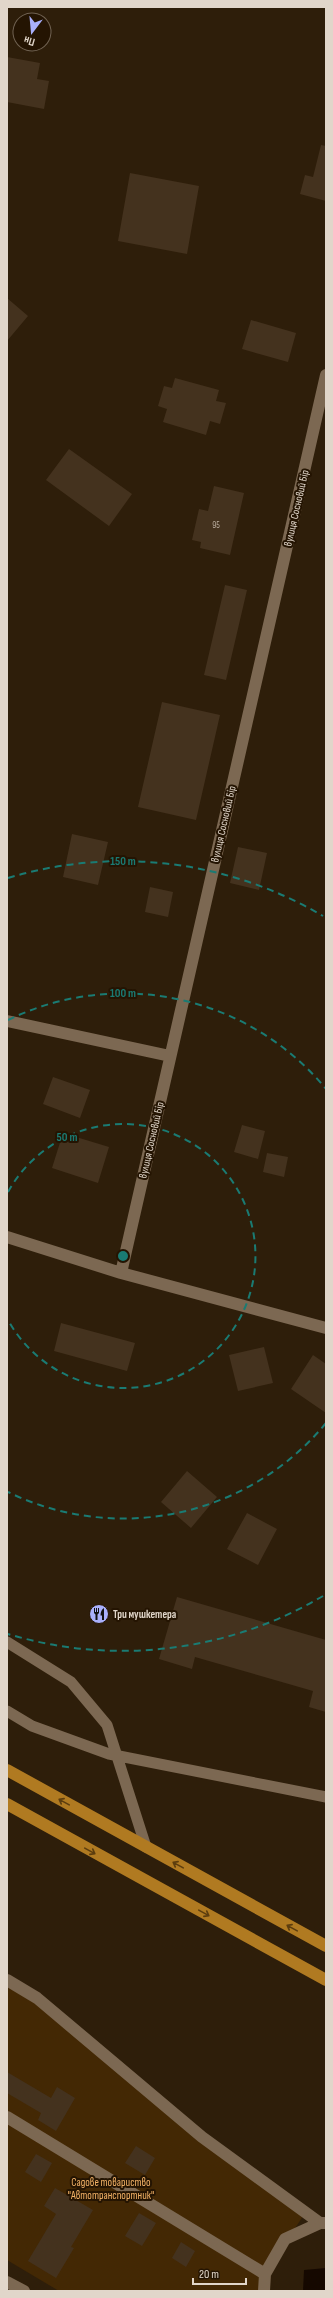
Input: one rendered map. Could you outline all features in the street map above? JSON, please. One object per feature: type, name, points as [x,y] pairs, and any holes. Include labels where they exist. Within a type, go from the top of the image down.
[{"type":"main road","points":[[7,1770],[326,1946]]},
{"type":"main road","points":[[7,1804],[326,1980]]},
{"type":"street","name":"вулиця Сосновий Бір","points":[[121,1273],[326,375]]},
{"type":"street","points":[[7,1021],[170,1056]]},
{"type":"street","points":[[7,1237],[121,1273],[326,1328]]},
{"type":"street","points":[[7,1980],[37,1998],[202,2137],[323,2223]]},
{"type":"street","points":[[7,2117],[265,2274]]},
{"type":"street","points":[[264,2291],[265,2274],[285,2239],[323,2223]]},
{"type":"street","points":[[7,2282],[24,2291]]},
{"type":"lane","points":[[7,1642],[71,1682],[107,1725],[146,1847]]},
{"type":"lane","points":[[7,1711],[32,1726],[117,1756],[326,1797]]},
{"type":"green space","name":"Садове товариство \"Автотранспортник\"","points":[[7,1979],[305,2213],[265,2274],[264,2291],[59,2291],[7,2260]]},
{"type":"shaded area","points":[[326,2268],[326,2291],[303,2291],[304,2270]]},
{"type":"building","points":[[7,57],[40,63],[37,79],[49,81],[44,109],[7,102]]},
{"type":"building","points":[[321,145],[326,146],[326,201],[300,194],[305,175],[313,177]]},
{"type":"building","points":[[130,173],[199,186],[187,254],[118,241]]},
{"type":"building","points":[[7,298],[28,316],[7,341]]},
{"type":"building","points":[[251,320],[296,333],[288,362],[242,349]]},
{"type":"building","points":[[175,378],[219,390],[216,401],[226,403],[220,424],[210,421],[206,435],[163,422],[167,409],[158,406],[164,386],[172,388]]},
{"type":"building","points":[[69,449],[132,494],[109,526],[46,480]]},
{"type":"building","points":[[214,486],[244,493],[230,555],[200,548],[201,542],[192,540],[199,509],[208,511]]},
{"type":"building","points":[[225,585],[247,590],[226,680],[204,675]]},
{"type":"building","points":[[162,702],[220,715],[196,820],[138,807]]},
{"type":"building","points":[[72,834],[108,842],[98,885],[63,877]]},
{"type":"building","points":[[238,847],[267,853],[259,890],[230,883]]},
{"type":"building","points":[[150,887],[173,892],[168,917],[145,912]]},
{"type":"building","points":[[53,1077],[90,1090],[80,1118],[43,1104]]},
{"type":"building","points":[[242,1125],[265,1131],[258,1159],[234,1152]]},
{"type":"building","points":[[63,1133],[109,1147],[98,1183],[52,1168]]},
{"type":"building","points":[[267,1153],[288,1157],[284,1177],[263,1172]]},
{"type":"building","points":[[61,1323],[135,1343],[127,1371],[54,1351]]},
{"type":"building","points":[[264,1347],[273,1383],[238,1391],[229,1355]]},
{"type":"building","points":[[313,1355],[326,1364],[326,1413],[291,1389]]},
{"type":"building","points":[[187,1471],[217,1497],[191,1528],[161,1502]]},
{"type":"building","points":[[247,1513],[277,1529],[258,1565],[227,1549]]},
{"type":"building","points":[[177,1597],[326,1640],[326,1712],[309,1707],[313,1691],[195,1657],[192,1669],[159,1659]]},
{"type":"building","points":[[7,2072],[51,2098],[57,2087],[75,2098],[56,2131],[38,2120],[41,2113],[7,2093]]},
{"type":"building","points":[[136,2146],[155,2158],[145,2175],[125,2163]]},
{"type":"building","points":[[36,2154],[52,2163],[41,2182],[25,2172]]},
{"type":"building","points":[[55,2188],[93,2210],[71,2247],[74,2248],[56,2278],[28,2261],[56,2214],[44,2206]]},
{"type":"building","points":[[139,2213],[156,2223],[142,2246],[125,2236]]},
{"type":"building","points":[[181,2242],[195,2251],[186,2267],[172,2258]]},
{"type":"place","name":"Три мушкетера","points":[[99,1614]]}]
